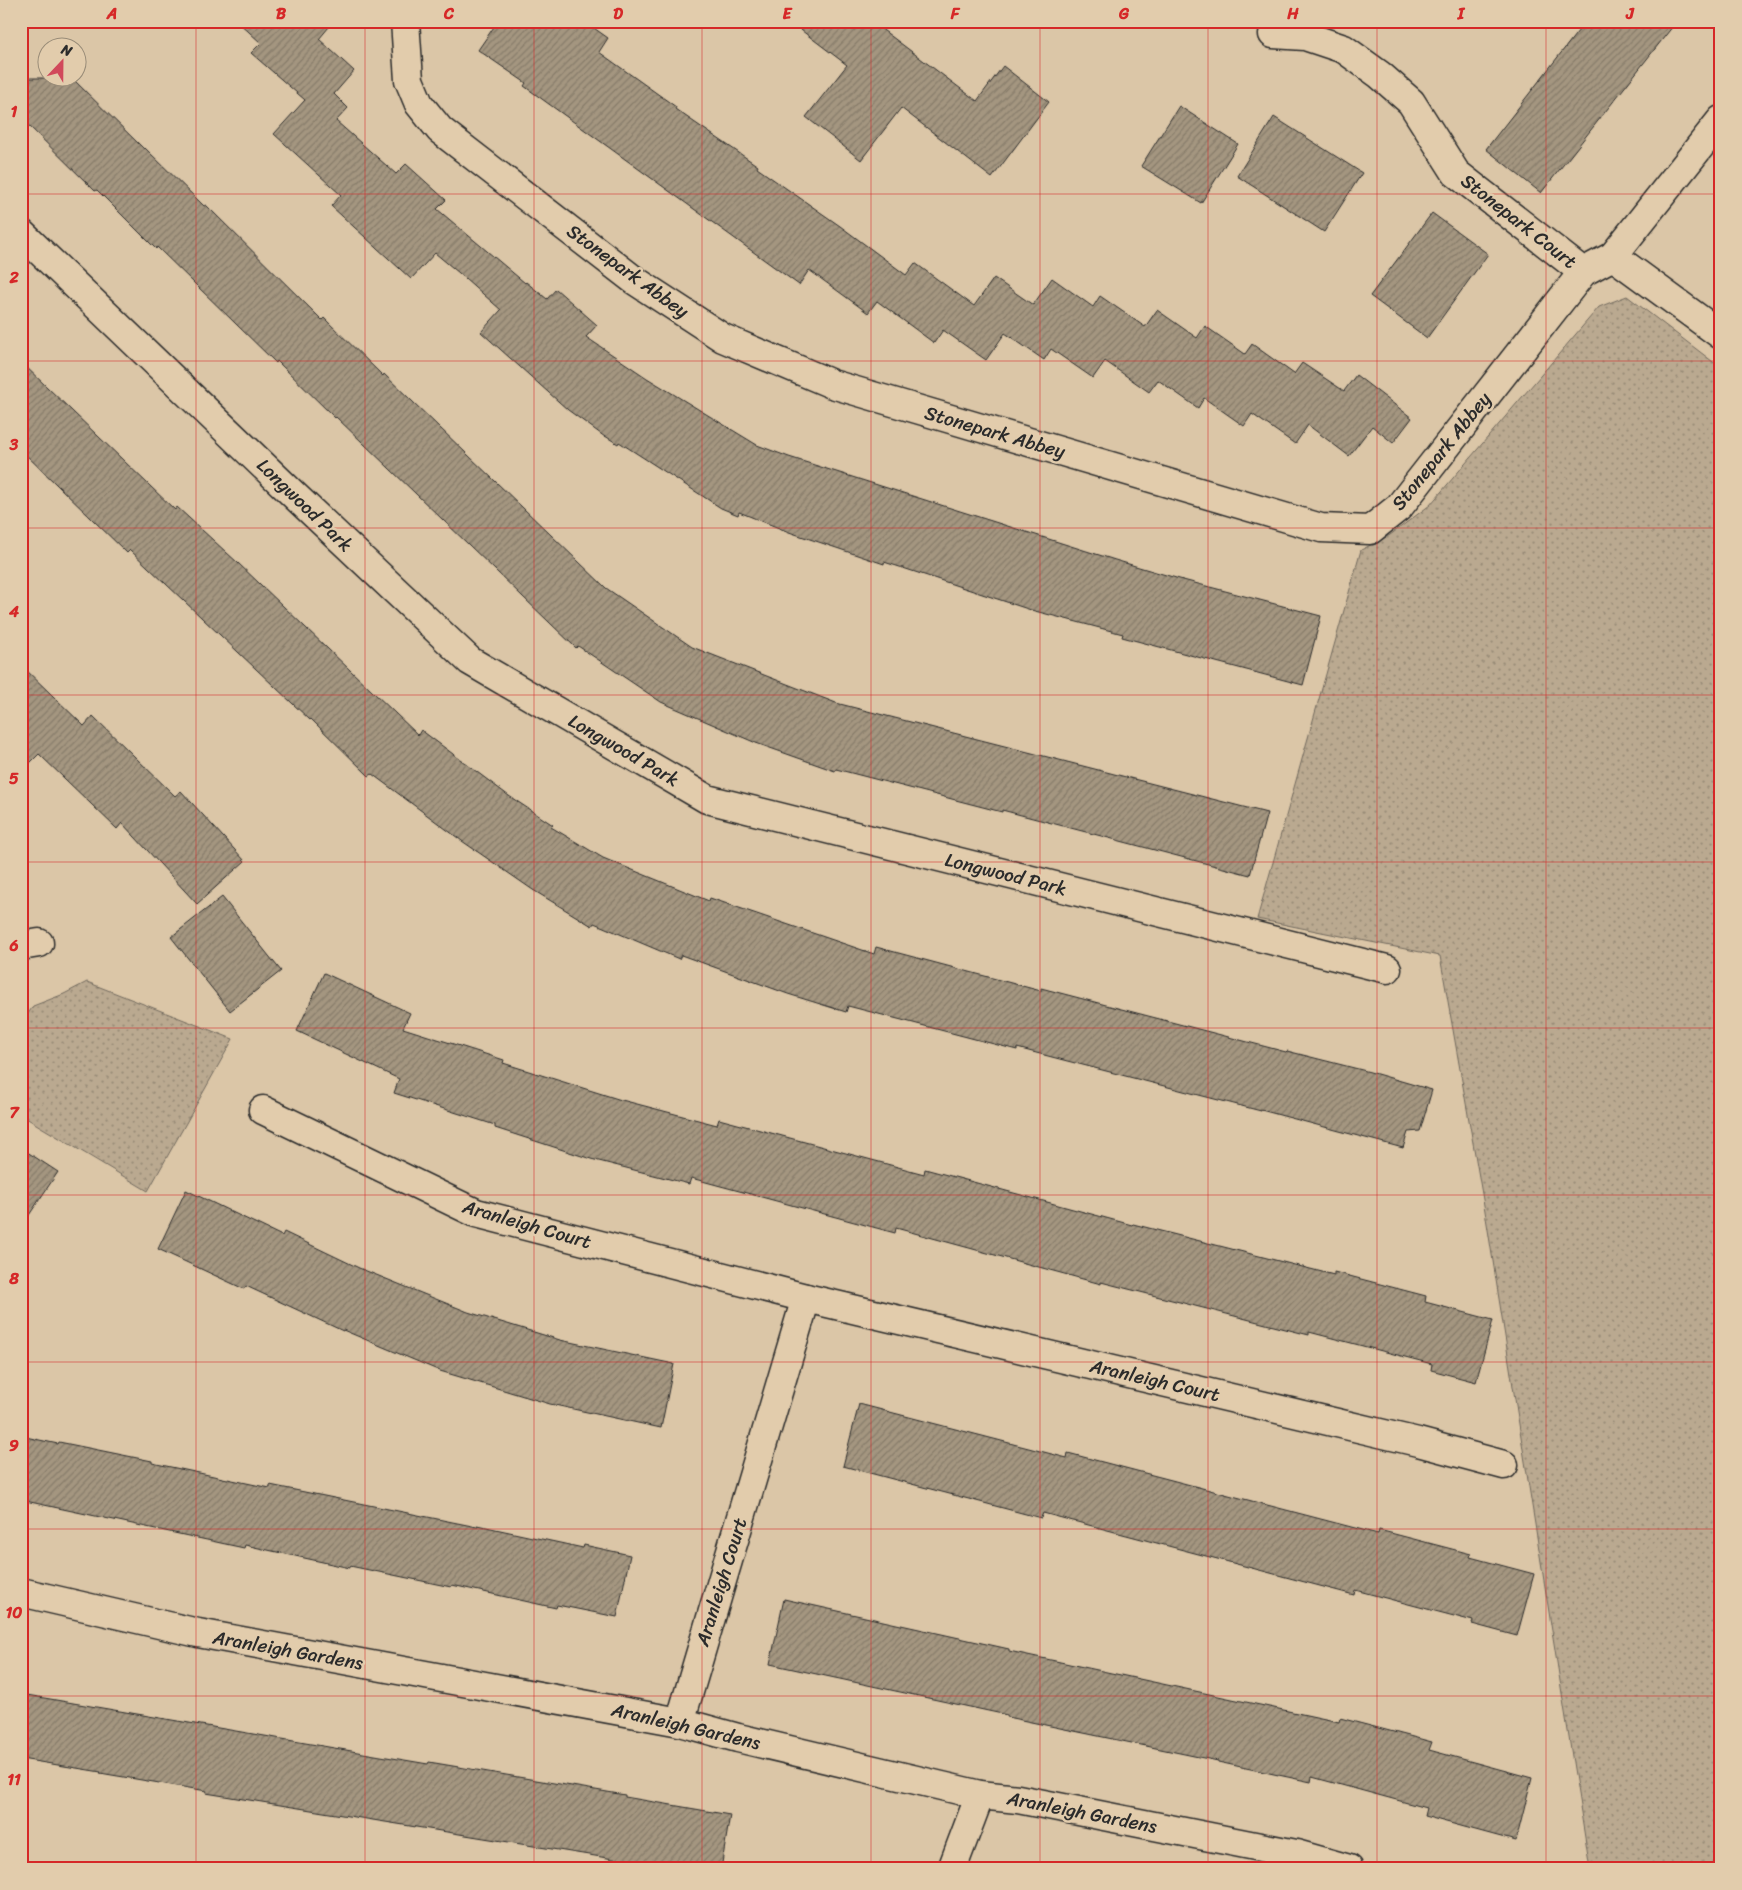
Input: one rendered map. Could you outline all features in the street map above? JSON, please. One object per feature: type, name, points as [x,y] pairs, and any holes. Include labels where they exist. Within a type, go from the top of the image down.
[{"type":"street","name":"Stonepark Abbey","points":[[405,21],[409,80],[418,104],[440,130],[634,280],[723,338],[832,384],[1321,528],[1370,530],[1399,507],[1583,272],[1613,256],[1721,120]]},
{"type":"street","name":"Stonepark Court","points":[[1273,34],[1305,36],[1344,49],[1380,75],[1412,102],[1456,173],[1583,272]]},
{"type":"street","name":"Longwood Park","points":[[21,233],[470,661],[707,799],[1387,969]]},
{"type":"street","points":[[1613,256],[1721,335]]},
{"type":"street","name":"Aranleigh Court","points":[[263,1110],[476,1213],[806,1298],[1418,1442],[1504,1465]]},
{"type":"street","name":"Aranleigh Court","points":[[680,1722],[806,1298]]},
{"type":"street","name":"Aranleigh Gardens","points":[[21,1592],[198,1633],[680,1722],[980,1795],[1028,1800],[1296,1854],[1349,1869]]},
{"type":"street","points":[[952,1869],[980,1795]]},
{"type":"shaded area","points":[[1627,296],[1721,368],[1721,1869],[1590,1869],[1485,1211],[1440,956],[1257,919],[1361,550],[1390,535],[1430,505],[1599,307]]},
{"type":"shaded area","points":[[87,982],[233,1039],[148,1191],[21,1115],[21,1025],[33,1006],[64,994]]},
{"type":"building","points":[[237,21],[334,21],[319,39],[354,71],[334,94],[348,108],[336,121],[396,174],[406,164],[446,200],[437,209],[525,283],[547,299],[556,289],[597,325],[586,337],[647,378],[757,445],[789,457],[1115,560],[1321,616],[1303,685],[1122,637],[1123,634],[1031,610],[884,562],[884,564],[789,532],[739,512],[738,515],[721,508],[619,442],[618,444],[605,437],[568,410],[481,332],[501,310],[465,278],[435,253],[411,279],[331,206],[341,195],[274,134],[305,100],[251,53],[261,43]]},
{"type":"building","points":[[498,21],[584,21],[608,38],[599,52],[676,107],[675,109],[758,166],[757,168],[906,275],[915,263],[974,306],[994,278],[1033,305],[1052,278],[1093,307],[1100,296],[1145,327],[1157,310],[1197,338],[1205,326],[1245,354],[1252,344],[1294,374],[1302,363],[1344,391],[1356,375],[1412,418],[1393,443],[1372,426],[1349,456],[1308,425],[1295,444],[1252,414],[1244,426],[1204,398],[1198,408],[1158,380],[1149,392],[1105,361],[1093,378],[1051,349],[1044,360],[1005,333],[986,360],[943,330],[934,343],[877,301],[868,313],[809,270],[799,285],[524,86],[526,83],[478,50]]},
{"type":"building","points":[[789,21],[871,21],[977,101],[1003,66],[1049,102],[992,178],[901,108],[861,160],[806,117],[847,65]]},
{"type":"building","points":[[1586,21],[1677,21],[1541,193],[1486,149]]},
{"type":"building","points":[[21,78],[38,78],[38,88],[82,88],[204,206],[206,205],[322,320],[324,318],[383,376],[384,374],[606,588],[692,647],[836,703],[1267,813],[1250,875],[1002,810],[1002,812],[836,769],[835,771],[756,743],[661,702],[578,646],[576,648],[336,417],[277,361],[276,363],[97,190],[95,191],[21,118]]},
{"type":"building","points":[[1179,106],[1238,144],[1201,203],[1141,166]]},
{"type":"building","points":[[1274,117],[1362,173],[1324,232],[1237,176]]},
{"type":"building","points":[[1432,213],[1488,254],[1427,338],[1370,296]]},
{"type":"building","points":[[21,362],[175,510],[177,507],[238,563],[418,735],[421,730],[509,796],[553,825],[551,827],[603,858],[709,901],[710,898],[874,954],[876,947],[1041,991],[1041,988],[1370,1072],[1432,1090],[1420,1131],[1408,1132],[1403,1148],[1261,1110],[848,1006],[846,1012],[788,994],[681,955],[679,959],[594,923],[592,926],[533,890],[462,841],[372,774],[369,776],[311,719],[130,550],[127,553],[21,450]]},
{"type":"building","points":[[21,665],[84,726],[93,716],[175,796],[181,791],[245,861],[197,904],[122,823],[117,829],[39,754],[21,772]]},
{"type":"building","points":[[222,897],[281,971],[230,1011],[171,937]]},
{"type":"building","points":[[324,973],[410,1013],[403,1028],[504,1060],[503,1063],[618,1099],[717,1125],[719,1119],[924,1174],[925,1169],[1132,1225],[1334,1275],[1334,1272],[1426,1296],[1425,1302],[1493,1320],[1476,1382],[1431,1370],[1432,1364],[1309,1332],[1309,1335],[1101,1282],[1101,1284],[896,1228],[895,1233],[691,1178],[689,1184],[591,1159],[495,1128],[495,1125],[394,1093],[399,1079],[297,1031]]},
{"type":"building","points":[[21,1148],[58,1172],[21,1227]]},
{"type":"building","points":[[186,1190],[282,1236],[284,1232],[359,1268],[468,1312],[560,1340],[674,1364],[661,1428],[550,1404],[440,1371],[343,1331],[246,1286],[244,1289],[158,1249]]},
{"type":"building","points":[[859,1404],[1067,1458],[1068,1453],[1378,1534],[1379,1530],[1471,1554],[1470,1557],[1534,1574],[1517,1636],[1472,1624],[1473,1621],[1355,1590],[1354,1595],[1043,1513],[1041,1518],[843,1466]]},
{"type":"building","points":[[21,1436],[152,1461],[152,1463],[270,1488],[270,1485],[477,1527],[477,1525],[583,1548],[584,1545],[630,1555],[617,1617],[557,1605],[556,1608],[452,1585],[451,1587],[350,1566],[350,1568],[245,1545],[244,1548],[21,1500]]},
{"type":"building","points":[[784,1599],[1009,1649],[1009,1651],[1339,1722],[1340,1718],[1432,1742],[1429,1750],[1532,1778],[1516,1841],[1424,1816],[1426,1808],[1312,1777],[1311,1782],[770,1664]]},
{"type":"building","points":[[21,1694],[428,1764],[429,1762],[625,1795],[625,1797],[730,1815],[721,1869],[662,1869],[626,1863],[626,1861],[206,1793],[207,1791],[21,1759]]}]
